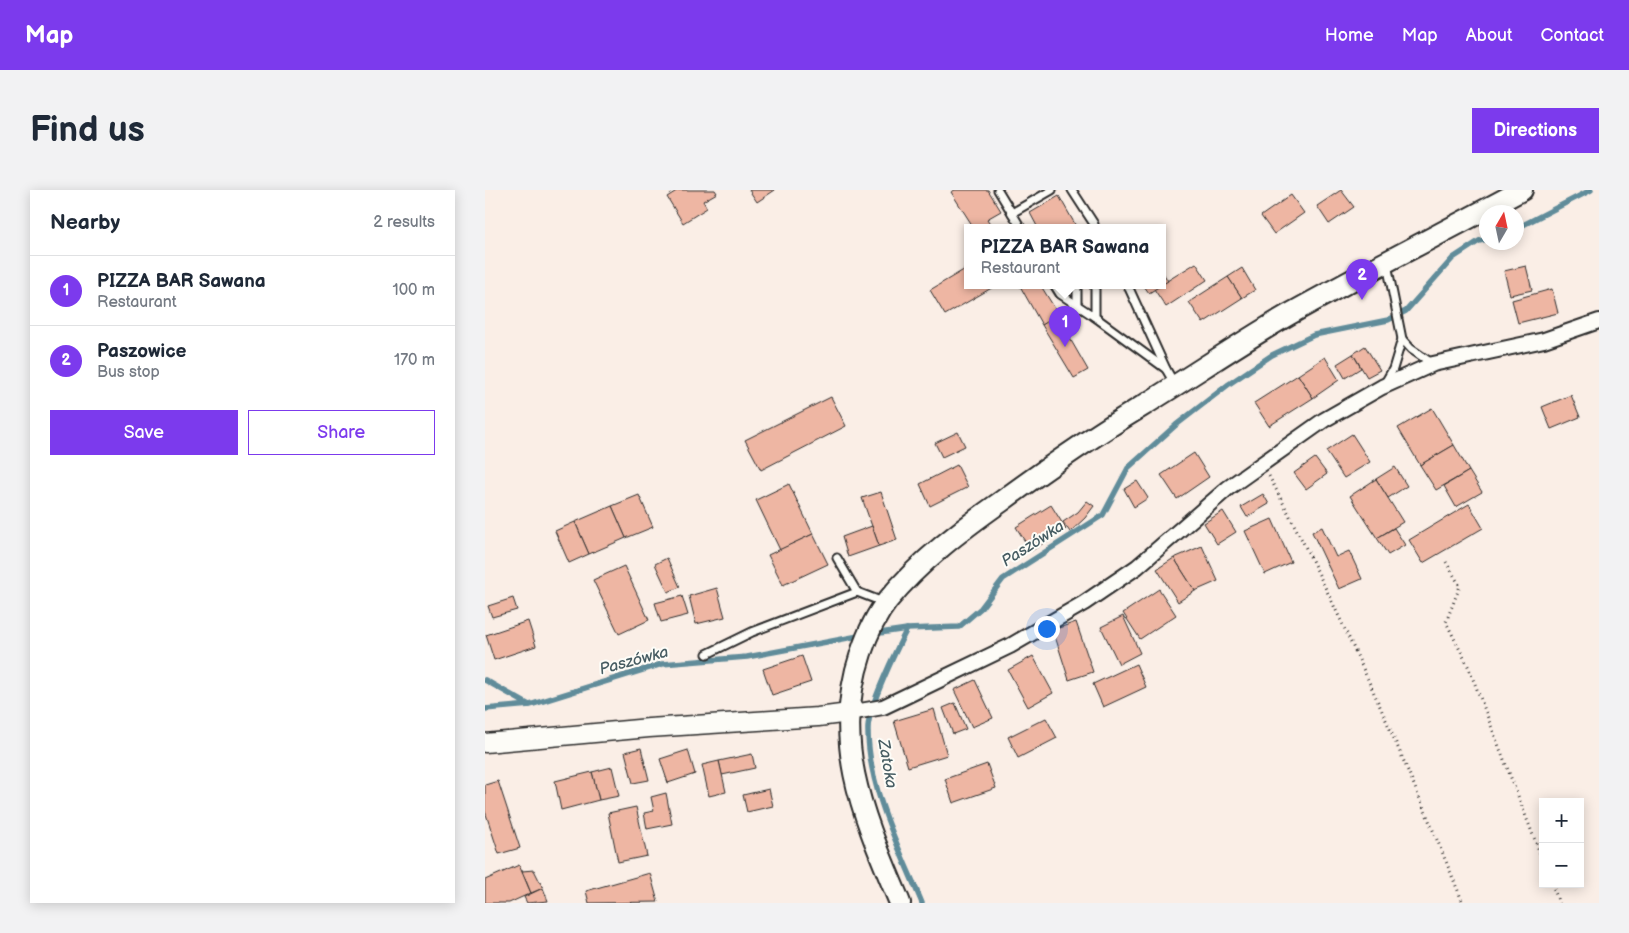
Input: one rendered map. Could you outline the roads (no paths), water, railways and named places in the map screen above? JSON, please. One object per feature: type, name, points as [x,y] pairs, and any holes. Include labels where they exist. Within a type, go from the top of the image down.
[{"type":"main road","points":[[900,903],[876,845],[852,773],[848,743],[859,711],[853,685],[865,643],[885,603],[909,577],[973,522],[1171,377],[1522,190]]},
{"type":"street","points":[[485,743],[649,728],[818,717],[883,707],[1010,646],[1084,604],[1137,567],[1228,488],[1324,420],[1382,387],[1433,364],[1544,340],[1599,321]]},
{"type":"lane","points":[[998,190],[1019,224]]},
{"type":"lane","points":[[1012,213],[1052,190]]},
{"type":"lane","points":[[1072,190],[1091,224]]},
{"type":"lane","points":[[1387,262],[1402,339],[1411,349],[1433,364]]},
{"type":"lane","points":[[1077,289],[1077,306]]},
{"type":"lane","points":[[1095,289],[1095,317]]},
{"type":"lane","points":[[1129,289],[1171,377]]},
{"type":"lane","points":[[1060,290],[1077,306],[1095,317],[1171,377]]},
{"type":"lane","points":[[1382,387],[1393,369],[1402,339]]},
{"type":"lane","points":[[837,558],[857,592],[885,603]]},
{"type":"lane","points":[[707,654],[752,632],[857,592]]},
{"type":"waterway","name":"Paszówka","points":[[1524,224],[1591,190]]},
{"type":"waterway","name":"Paszówka","points":[[873,634],[907,629],[959,627],[981,608],[1003,579],[1103,515],[1128,468],[1176,425],[1229,384],[1272,355],[1314,335],[1388,320],[1406,311],[1453,258],[1479,241]]},
{"type":"waterway","name":"Zatoka","points":[[907,629],[884,678],[869,719],[869,750],[873,772],[886,817],[922,903]]},
{"type":"waterway","name":"Paszówka","points":[[485,709],[530,705],[662,664],[747,657],[864,635]]},
{"type":"waterway","points":[[485,680],[529,705]]},
{"type":"place","name":"Paszowice","points":[[1362,300]]},
{"type":"place","name":"PIZZA BAR Sawana","points":[[1065,347]]}]
